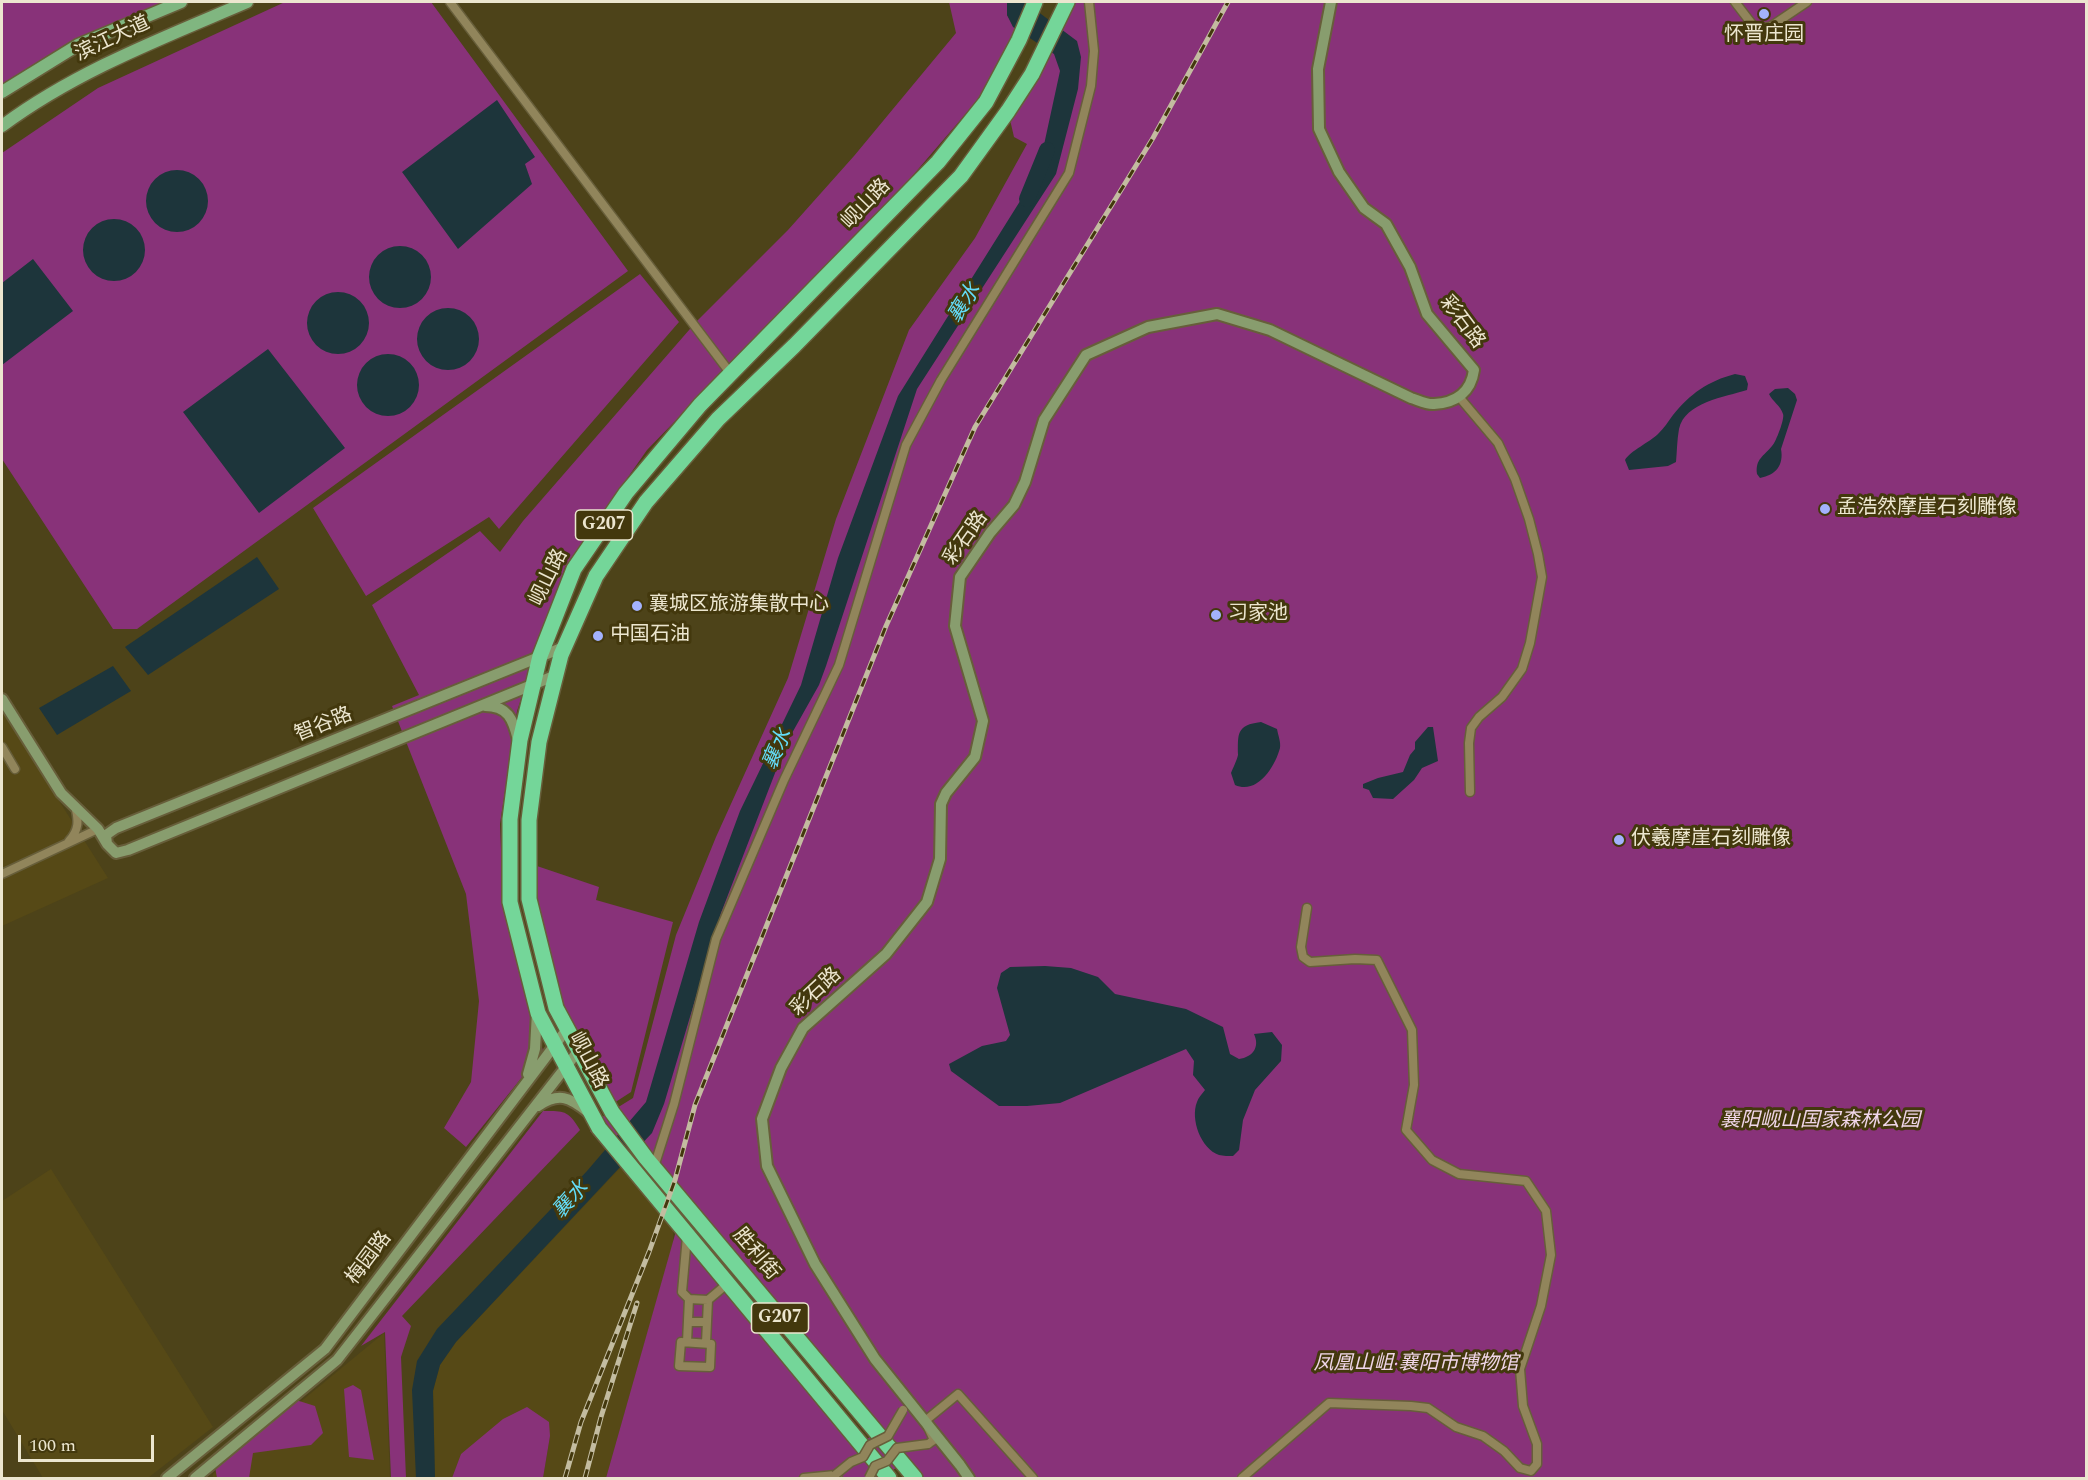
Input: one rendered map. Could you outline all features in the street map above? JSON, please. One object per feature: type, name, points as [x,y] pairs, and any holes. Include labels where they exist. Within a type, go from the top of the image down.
[{"type":"highway","name":"岘山路","points":[[596,1122],[537,1009],[510,902],[510,819],[519,745],[540,656],[559,605],[574,569],[626,493],[700,405],[938,162],[986,102],[1019,40],[1035,2]]},
{"type":"highway","name":"岘山路","points":[[612,1112],[556,1008],[529,899],[529,820],[539,742],[554,676],[564,647],[596,576],[646,502],[718,419],[794,346],[961,176],[1032,74],[1066,2]]},
{"type":"highway","name":"胜利街","points":[[612,1112],[650,1162],[915,1479]]},
{"type":"highway","name":"胜利街","points":[[596,1122],[632,1170],[889,1479]]},
{"type":"main road","name":"滨江大道","points":[[2,92],[78,45],[181,2]]},
{"type":"main road","name":"滨江大道","points":[[2,126],[34,102],[92,69],[247,2]]},
{"type":"street","points":[[450,2],[731,374]]},
{"type":"street","points":[[650,1162],[674,1104],[716,939],[784,780],[839,665],[906,445],[941,380],[1069,173],[1091,86],[1094,51],[1089,2]]},
{"type":"street","name":"彩石路","points":[[969,1479],[875,1359],[815,1264],[767,1166],[762,1119],[781,1068],[803,1028],[886,954],[927,902],[940,859],[941,804],[946,793],[975,757],[983,721],[955,626],[960,577],[990,532],[1014,505],[1025,482],[1044,420],[1086,355],[1148,327],[1217,314],[1270,330],[1411,398],[1432,405],[1460,398],[1472,383],[1474,370],[1427,314],[1410,267],[1386,224],[1364,208],[1339,172],[1319,129],[1318,69],[1331,2]]},
{"type":"street","points":[[1735,2],[1755,28],[1770,27],[1807,2]]},
{"type":"street","points":[[1460,398],[1498,443],[1515,479],[1536,545],[1542,577],[1530,643],[1522,669],[1502,697],[1479,717],[1471,728],[1470,792]]},
{"type":"street","points":[[522,663],[536,646],[559,605]]},
{"type":"street","name":"智谷路","points":[[554,676],[128,850],[116,853],[107,844],[106,835],[116,828],[564,647]]},
{"type":"street","points":[[2,699],[61,793],[98,829],[107,844]]},
{"type":"street","points":[[479,706],[498,706],[511,717],[519,745]]},
{"type":"street","points":[[2,747],[15,769]]},
{"type":"street","points":[[67,844],[76,833],[78,819],[75,806]]},
{"type":"street","points":[[2,874],[98,829]]},
{"type":"street","points":[[1242,1479],[1329,1403],[1428,1408],[1456,1427],[1483,1436],[1504,1451],[1520,1468],[1531,1471],[1537,1464],[1537,1443],[1523,1406],[1520,1369],[1541,1306],[1551,1255],[1546,1211],[1526,1181],[1459,1174],[1432,1160],[1406,1130],[1414,1085],[1412,1030],[1377,960],[1310,962],[1303,957],[1301,947],[1307,908]]},
{"type":"street","points":[[526,1080],[535,1049],[537,1009]]},
{"type":"street","name":"梅园路","points":[[167,1479],[325,1349],[526,1080],[567,1029]]},
{"type":"street","name":"梅园路","points":[[195,1479],[337,1360],[579,1050]]},
{"type":"street","points":[[528,1113],[550,1098],[567,1098],[596,1122]]},
{"type":"street","points":[[687,1235],[682,1292],[689,1299],[708,1300],[727,1284]]},
{"type":"street","points":[[687,1342],[689,1299]]},
{"type":"street","points":[[706,1343],[708,1300]]},
{"type":"street","points":[[688,1322],[707,1322]]},
{"type":"street","points":[[681,1342],[687,1342],[711,1344],[710,1367],[679,1366],[681,1342]]},
{"type":"street","points":[[925,1421],[958,1394],[1033,1479]]},
{"type":"street","points":[[804,1479],[836,1477],[851,1462],[863,1457],[870,1444],[888,1436],[903,1410],[908,1407],[925,1421],[934,1440],[928,1444],[897,1448],[887,1461],[875,1466],[869,1479]]},
{"type":"street","points":[[888,1436],[897,1448]]},
{"type":"shaded area","points":[[2,711],[108,878],[2,926]]},
{"type":"shaded area","points":[[719,1113],[673,1230],[673,1244],[606,1478],[543,1478],[550,1436],[461,1454],[452,1478],[435,1478],[433,1391],[440,1365],[456,1342],[621,1167],[649,1201]]},
{"type":"shaded area","points":[[51,1169],[213,1427],[148,1478],[43,1478],[2,1410],[2,1201]]},
{"type":"shaded area","points":[[384,1333],[390,1478],[213,1478],[213,1474]]},
{"type":"green space","points":[[2,2],[181,2],[78,45],[2,92]]},
{"type":"green space","points":[[285,2],[431,2],[628,271],[137,629],[113,629],[2,459],[2,153],[98,88]]},
{"type":"green space","points":[[949,2],[1007,2],[1007,15],[1017,29],[980,97],[908,181],[647,450],[565,567],[517,711],[500,824],[503,899],[543,1051],[466,1147],[444,1128],[471,1082],[479,1001],[466,894],[392,706],[419,695],[372,605],[480,531],[500,552],[523,521],[696,322],[788,230],[854,156],[956,33]]},
{"type":"green space","points":[[1067,2],[2086,2],[2086,1478],[915,1478],[902,1463],[887,1475],[889,1478],[606,1478],[678,1224],[861,1444],[876,1432],[687,1207],[687,1194],[673,1230],[590,1131],[599,1119],[633,1098],[676,935],[716,837],[788,678],[836,519],[909,330],[975,238],[1027,144],[1014,137],[1008,111]]},
{"type":"green space","points":[[640,274],[679,322],[499,529],[489,517],[366,596],[313,508]]},
{"type":"green space","points":[[537,866],[599,887],[596,900],[673,922],[631,1092],[614,1103],[559,1004],[536,896]]},
{"type":"green space","points":[[543,1111],[556,1111],[569,1115],[580,1130],[402,1316],[411,1326],[401,1357],[406,1478],[391,1478],[385,1332],[361,1346]]},
{"type":"green space","points":[[353,1385],[361,1390],[374,1460],[349,1457],[344,1389]]},
{"type":"green space","points":[[296,1400],[315,1406],[323,1433],[311,1445],[253,1453],[249,1478],[217,1478],[215,1467]]},
{"type":"green space","points":[[527,1407],[549,1422],[550,1436],[543,1478],[452,1478],[461,1454],[503,1419]]},
{"type":"water","name":"襄水","points":[[1007,2],[1027,2],[1077,41],[1081,57],[1078,89],[1056,174],[917,389],[819,685],[787,742],[721,913],[664,1104],[652,1133],[456,1342],[440,1365],[433,1391],[435,1478],[416,1478],[412,1390],[417,1361],[437,1329],[587,1171],[646,1102],[699,922],[740,811],[801,685],[838,558],[898,396],[1037,177],[1060,71],[1054,54],[1013,27],[1007,15]]},
{"type":"water","points":[[497,100],[535,157],[525,164],[532,184],[458,249],[402,172]]},
{"type":"water","points":[[177,170],[189,172],[199,179],[206,189],[208,201],[206,213],[199,223],[189,230],[177,232],[165,230],[155,223],[148,213],[146,201],[148,189],[155,179],[165,172]]},
{"type":"water","points":[[114,219],[126,221],[136,228],[143,238],[145,250],[143,262],[136,272],[126,279],[114,281],[102,279],[92,272],[85,262],[83,250],[85,238],[92,228],[102,221]]},
{"type":"water","points":[[400,246],[412,248],[422,255],[429,265],[431,277],[429,289],[422,299],[412,306],[400,308],[388,306],[378,299],[371,289],[369,277],[371,265],[378,255],[388,248]]},
{"type":"water","points":[[33,259],[73,311],[2,365],[2,283]]},
{"type":"water","points":[[338,292],[350,294],[360,301],[367,311],[369,323],[367,335],[360,345],[350,352],[338,354],[326,352],[316,345],[309,335],[307,323],[309,311],[316,301],[326,294]]},
{"type":"water","points":[[448,308],[460,310],[470,317],[477,327],[479,339],[477,351],[470,361],[460,368],[448,370],[436,368],[426,361],[419,351],[417,339],[419,327],[426,317],[436,310]]},
{"type":"water","points":[[268,349],[345,448],[259,513],[183,412]]},
{"type":"water","points":[[388,354],[400,356],[410,363],[417,373],[419,385],[417,397],[410,407],[400,414],[388,416],[376,414],[366,407],[359,397],[357,385],[359,373],[366,363],[376,356]]},
{"type":"water","points":[[1735,374],[1745,376],[1748,384],[1747,390],[1717,398],[1689,412],[1679,429],[1676,462],[1668,466],[1629,470],[1625,460],[1658,434],[1686,401],[1700,389]]},
{"type":"water","points":[[1788,388],[1795,394],[1797,400],[1781,449],[1780,464],[1774,472],[1760,478],[1757,474],[1757,465],[1774,444],[1783,416],[1769,394],[1775,389]]},
{"type":"water","points":[[257,557],[279,589],[148,675],[125,647]]},
{"type":"water","points":[[113,666],[131,691],[57,735],[39,708]]},
{"type":"water","points":[[1261,722],[1277,729],[1280,741],[1278,755],[1269,771],[1258,783],[1243,787],[1235,785],[1231,773],[1238,755],[1240,732],[1247,725]]},
{"type":"water","points":[[1428,727],[1433,727],[1438,761],[1422,768],[1414,780],[1393,799],[1373,798],[1369,790],[1363,788],[1363,784],[1403,772],[1415,749],[1415,742]]},
{"type":"water","points":[[1010,967],[1071,968],[1098,977],[1115,994],[1186,1009],[1223,1027],[1230,1054],[1239,1059],[1254,1051],[1256,1039],[1254,1034],[1272,1032],[1282,1045],[1281,1061],[1255,1090],[1243,1120],[1239,1150],[1233,1156],[1219,1155],[1207,1147],[1202,1140],[1196,1125],[1195,1109],[1198,1099],[1205,1090],[1193,1075],[1194,1061],[1186,1049],[1060,1103],[999,1106],[951,1071],[949,1064],[982,1046],[1006,1041],[1010,1035],[997,988],[1001,973]]},
{"type":"waterway","name":"襄水","points":[[1027,199],[1047,150]]},
{"type":"railway","points":[[565,1478],[581,1422],[649,1252],[675,1180],[695,1105],[886,626],[975,427],[1153,138],[1228,2]]},
{"type":"railway","points":[[585,1478],[601,1417],[637,1303]]},
{"type":"place","name":"怀晋庄园","points":[[1764,14]]},
{"type":"place","name":"孟浩然摩崖石刻雕像","points":[[1825,509]]},
{"type":"place","name":"襄城区旅游集散中心","points":[[637,606]]},
{"type":"place","name":"习家池","points":[[1216,615]]},
{"type":"place","name":"中国石油","points":[[598,636]]},
{"type":"place","name":"伏羲摩崖石刻雕像","points":[[1619,840]]},
{"type":"park label","name":"襄阳岘山国家森林公园","points":[[1820,1122]]},
{"type":"park label","name":"凤凰山岨·襄阳市博物馆","points":[[1416,1365]]}]
